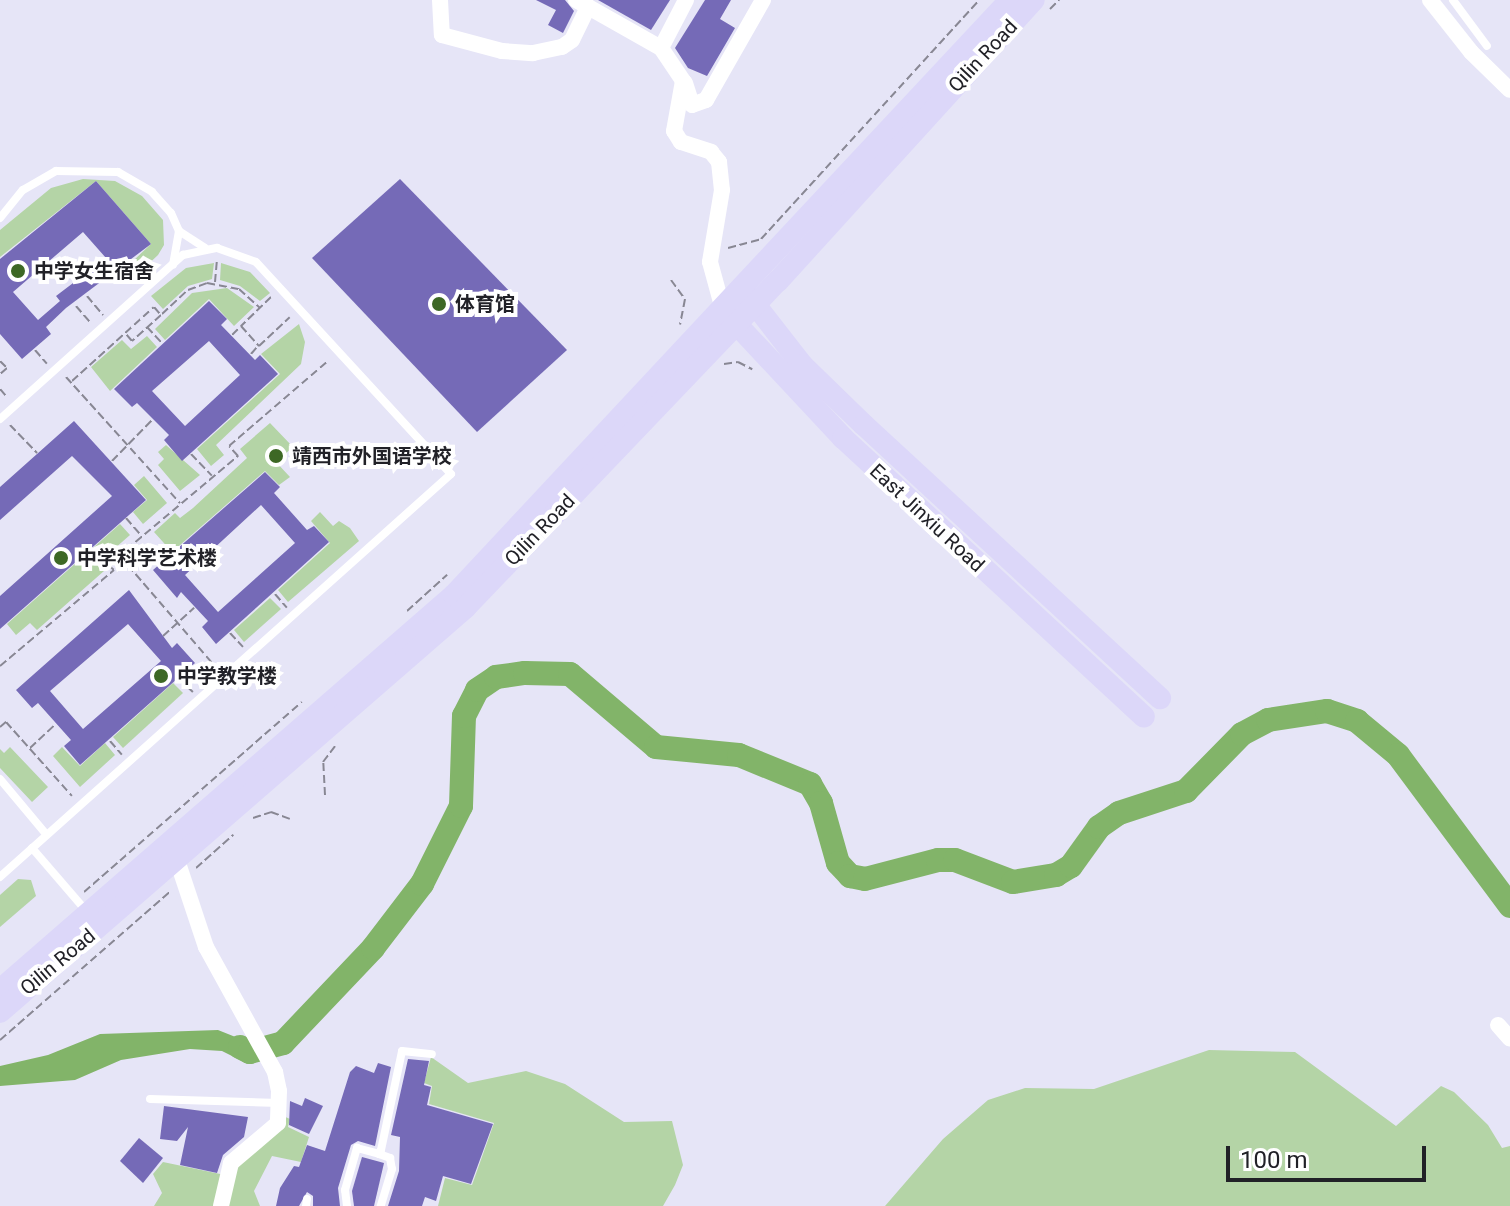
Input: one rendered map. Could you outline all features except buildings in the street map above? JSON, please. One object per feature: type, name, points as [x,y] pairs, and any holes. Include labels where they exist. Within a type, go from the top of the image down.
[{"type":"main road","name":"Qilin Road","points":[[748,295],[1010,0]]},
{"type":"main road","name":"Qilin Road","points":[[2,984],[82,906],[454,595],[615,428],[1041,6]]},
{"type":"main road","name":"East Jinxiu Road","points":[[748,295],[802,365],[1160,698]]},
{"type":"main road","name":"Qilin Road","points":[[0,1012],[180,870],[465,608],[728,315]]},
{"type":"main road","name":"East Jinxiu Road","points":[[728,315],[923,515],[1144,717]]},
{"type":"street","points":[[440,0],[442,35],[502,51],[533,53],[572,40],[582,4],[661,48],[683,81],[692,105],[706,100],[763,0]]},
{"type":"street","points":[[661,48],[686,0]]},
{"type":"street","points":[[1430,0],[1471,52],[1510,90]]},
{"type":"street","points":[[683,81],[674,131],[681,142],[711,152],[722,176],[710,262],[728,315]]},
{"type":"street","points":[[180,870],[206,947],[275,1072],[279,1103],[278,1123],[231,1163],[221,1206]]},
{"type":"street","points":[[1498,1025],[1510,1039]]},
{"type":"lane","points":[[1453,0],[1487,46]]},
{"type":"lane","points":[[0,218],[23,190],[56,171],[104,169],[152,192],[179,231],[206,248]]},
{"type":"lane","points":[[173,264],[179,231]]},
{"type":"lane","points":[[0,877],[451,474],[256,262],[217,248],[206,248],[173,264],[1,418]]},
{"type":"lane","points":[[0,779],[46,834]]},
{"type":"lane","points":[[32,848],[82,906]]},
{"type":"lane","points":[[379,1154],[402,1051],[432,1054]]},
{"type":"lane","points":[[150,1099],[279,1103]]},
{"type":"lane","points":[[347,1206],[345,1190],[356,1150],[390,1158],[392,1169],[381,1206]]},
{"type":"path","points":[[711,239],[732,249],[761,239],[979,0]]},
{"type":"path","points":[[1041,6],[1059,0]]},
{"type":"path","points":[[215,283],[217,248]]},
{"type":"path","points":[[129,264],[149,285]]},
{"type":"path","points":[[671,280],[686,310],[671,335]]},
{"type":"path","points":[[125,333],[132,341],[194,287],[215,283],[239,289],[260,308]]},
{"type":"path","points":[[232,335],[280,288]]},
{"type":"path","points":[[87,296],[109,322]]},
{"type":"path","points":[[76,306],[98,331]]},
{"type":"path","points":[[71,382],[154,307],[161,315]]},
{"type":"path","points":[[251,354],[299,308]]},
{"type":"path","points":[[241,326],[259,346]]},
{"type":"path","points":[[147,327],[162,343]]},
{"type":"path","points":[[35,350],[71,382],[180,504]]},
{"type":"path","points":[[0,666],[114,570],[108,565],[119,555],[238,456],[229,446],[339,351]]},
{"type":"path","points":[[0,361],[7,368],[0,374]]},
{"type":"path","points":[[717,367],[738,362],[758,372]]},
{"type":"path","points":[[1,418],[37,453]]},
{"type":"path","points":[[112,461],[152,420]]},
{"type":"path","points":[[191,454],[213,477]]},
{"type":"path","points":[[126,518],[142,536]]},
{"type":"path","points":[[119,555],[223,676]]},
{"type":"path","points":[[401,616],[456,567]]},
{"type":"path","points":[[275,594],[293,614]]},
{"type":"path","points":[[163,636],[194,608]]},
{"type":"path","points":[[230,633],[249,654]]},
{"type":"path","points":[[179,679],[199,698]]},
{"type":"path","points":[[82,906],[309,696]]},
{"type":"path","points":[[0,727],[6,722],[79,804]]},
{"type":"path","points":[[29,748],[56,724]]},
{"type":"path","points":[[325,795],[323,762],[343,739]]},
{"type":"path","points":[[110,741],[128,761]]},
{"type":"path","points":[[250,819],[271,812],[290,819]]},
{"type":"path","points":[[0,1040],[180,870],[239,829]]},
{"type":"shaded area","points":[[83,179],[115,181],[142,196],[163,220],[164,245],[158,255],[142,270],[133,261],[151,244],[96,181],[0,257],[0,230],[51,188]]},
{"type":"shaded area","points":[[214,263],[212,279],[188,286],[163,309],[151,296],[186,268]]},
{"type":"shaded area","points":[[221,263],[250,272],[270,293],[260,301],[240,286],[220,280]]},
{"type":"shaded area","points":[[227,288],[254,307],[234,326],[209,299],[165,340],[155,329],[192,293]]},
{"type":"shaded area","points":[[299,324],[305,342],[301,364],[216,445],[224,455],[211,466],[197,449],[280,374],[261,354]]},
{"type":"shaded area","points":[[147,336],[157,347],[110,391],[91,367],[122,340],[131,349]]},
{"type":"shaded area","points":[[270,423],[293,447],[276,462],[290,477],[279,485],[265,471],[172,552],[154,532],[175,513],[180,518],[193,508],[247,458],[240,449]]},
{"type":"shaded area","points":[[166,445],[200,475],[180,491],[158,465],[164,459],[158,452]]},
{"type":"shaded area","points":[[144,476],[167,503],[143,524],[133,512],[147,500],[134,485]]},
{"type":"shaded area","points":[[320,512],[333,526],[339,521],[350,528],[359,541],[288,602],[278,590],[330,543],[311,521]]},
{"type":"shaded area","points":[[120,524],[130,535],[98,563],[104,571],[37,630],[30,623],[16,635],[7,624]]},
{"type":"shaded area","points":[[270,598],[281,609],[244,642],[234,630]]},
{"type":"shaded area","points":[[173,683],[183,693],[123,748],[113,737]]},
{"type":"shaded area","points":[[105,743],[115,755],[80,787],[53,756],[62,747],[80,766]]},
{"type":"shaded area","points":[[10,747],[48,787],[32,802],[0,768],[0,749],[4,753]]},
{"type":"shaded area","points":[[18,879],[31,880],[36,896],[0,927],[0,895]]},
{"type":"shaded area","points":[[218,1030],[253,1044],[259,1059],[246,1063],[222,1051],[190,1049],[121,1060],[75,1080],[0,1086],[0,1066],[48,1055],[100,1034]]},
{"type":"shaded area","points":[[1209,1050],[1295,1052],[1396,1126],[1441,1086],[1454,1092],[1488,1125],[1502,1148],[1510,1146],[1510,1206],[885,1206],[943,1139],[988,1100],[1025,1088],[1094,1089]]},
{"type":"shaded area","points":[[431,1057],[468,1083],[526,1071],[565,1084],[624,1122],[672,1121],[683,1165],[663,1206],[438,1206],[445,1178],[472,1185],[494,1123],[429,1104],[432,1086],[424,1083]]},
{"type":"shaded area","points":[[281,1115],[290,1119],[288,1127],[309,1137],[301,1162],[272,1156],[254,1191],[260,1206],[225,1206],[232,1169]]},
{"type":"shaded area","points":[[163,1162],[225,1175],[217,1206],[154,1206],[162,1193],[153,1174]]},
{"type":"waterway","points":[[240,1047],[250,1052],[283,1043],[373,948],[422,884],[461,806],[464,716],[477,690],[496,677],[525,673],[570,674],[656,747],[739,755],[810,784],[821,803],[838,863],[850,876],[865,879],[938,860],[955,860],[1013,882],[1056,875],[1071,866],[1099,827],[1119,813],[1186,791],[1242,734],[1268,720],[1327,711],[1357,721],[1398,755],[1510,906]]},
{"type":"place","name":"中学女生宿舍","points":[[18,271]]},
{"type":"place","name":"体育馆","points":[[439,304]]},
{"type":"place","name":"靖西市外国语学校","points":[[276,456]]},
{"type":"place","name":"中学科学艺术楼","points":[[61,558]]},
{"type":"place","name":"中学教学楼","points":[[161,676]]}]
